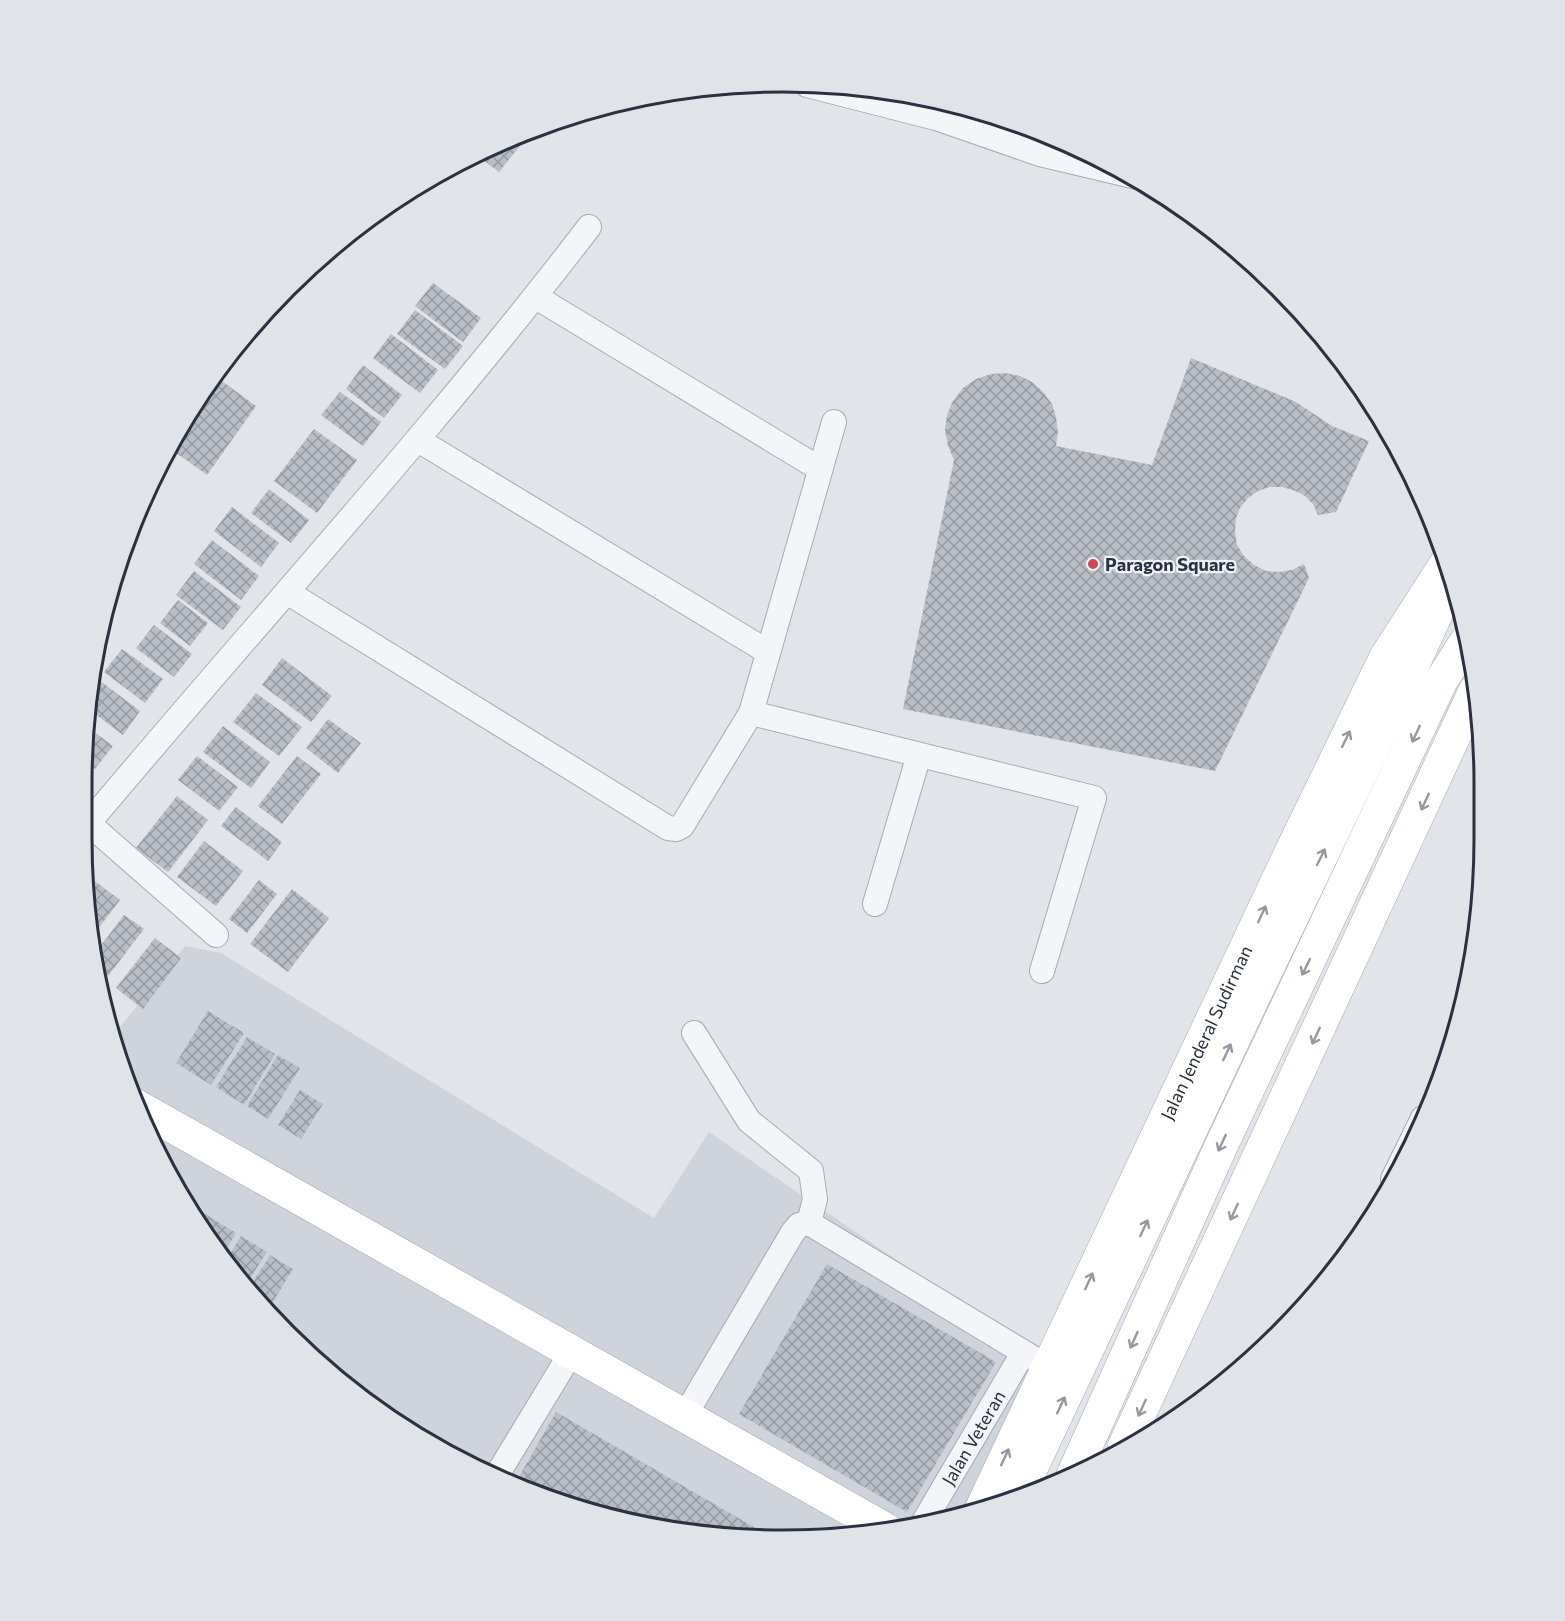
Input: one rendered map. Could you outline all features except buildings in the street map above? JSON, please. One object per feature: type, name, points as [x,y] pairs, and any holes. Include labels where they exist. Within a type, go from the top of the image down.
[{"type":"street","points":[[844,94],[936,118],[1040,154],[1096,167]]},
{"type":"street","points":[[91,820],[418,440],[536,297],[589,226]]},
{"type":"street","points":[[536,297],[820,469]]},
{"type":"street","points":[[287,592],[668,828],[676,829],[682,826],[751,713],[834,422]]},
{"type":"street","points":[[418,440],[768,652]]},
{"type":"street","name":"Jalan Jenderal Sudirman","points":[[985,1499],[1036,1360],[1293,848],[1380,668],[1441,572]]},
{"type":"street","name":"Jalan Jenderal Sudirman","points":[[1023,1486],[1446,591]]},
{"type":"street","points":[[1079,1462],[1222,1144],[1441,681],[1460,650]]},
{"type":"street","points":[[1129,1436],[1469,704]]},
{"type":"street","points":[[751,713],[1094,798],[1042,971]]},
{"type":"street","points":[[874,904],[920,755]]},
{"type":"street","points":[[91,832],[216,935]]},
{"type":"street","points":[[694,1033],[748,1121],[811,1171],[815,1199],[809,1223]]},
{"type":"street","points":[[148,1112],[875,1524]]},
{"type":"street","points":[[684,1417],[793,1232],[799,1225],[809,1223],[1036,1360]]},
{"type":"street","points":[[501,1469],[571,1353]]},
{"type":"street","name":"Jalan Veteran","points":[[930,1513],[1036,1360]]},
{"type":"shaded area","points":[[185,946],[221,953],[654,1218],[709,1132],[1042,1359],[965,1505],[961,1506],[873,1524],[782,1530],[692,1524],[604,1506],[560,1493],[518,1477],[437,1437],[362,1387],[294,1327],[234,1259],[184,1184],[144,1103],[119,1029]]},
{"type":"place","name":"Paragon Square","points":[[1093,564]]}]
